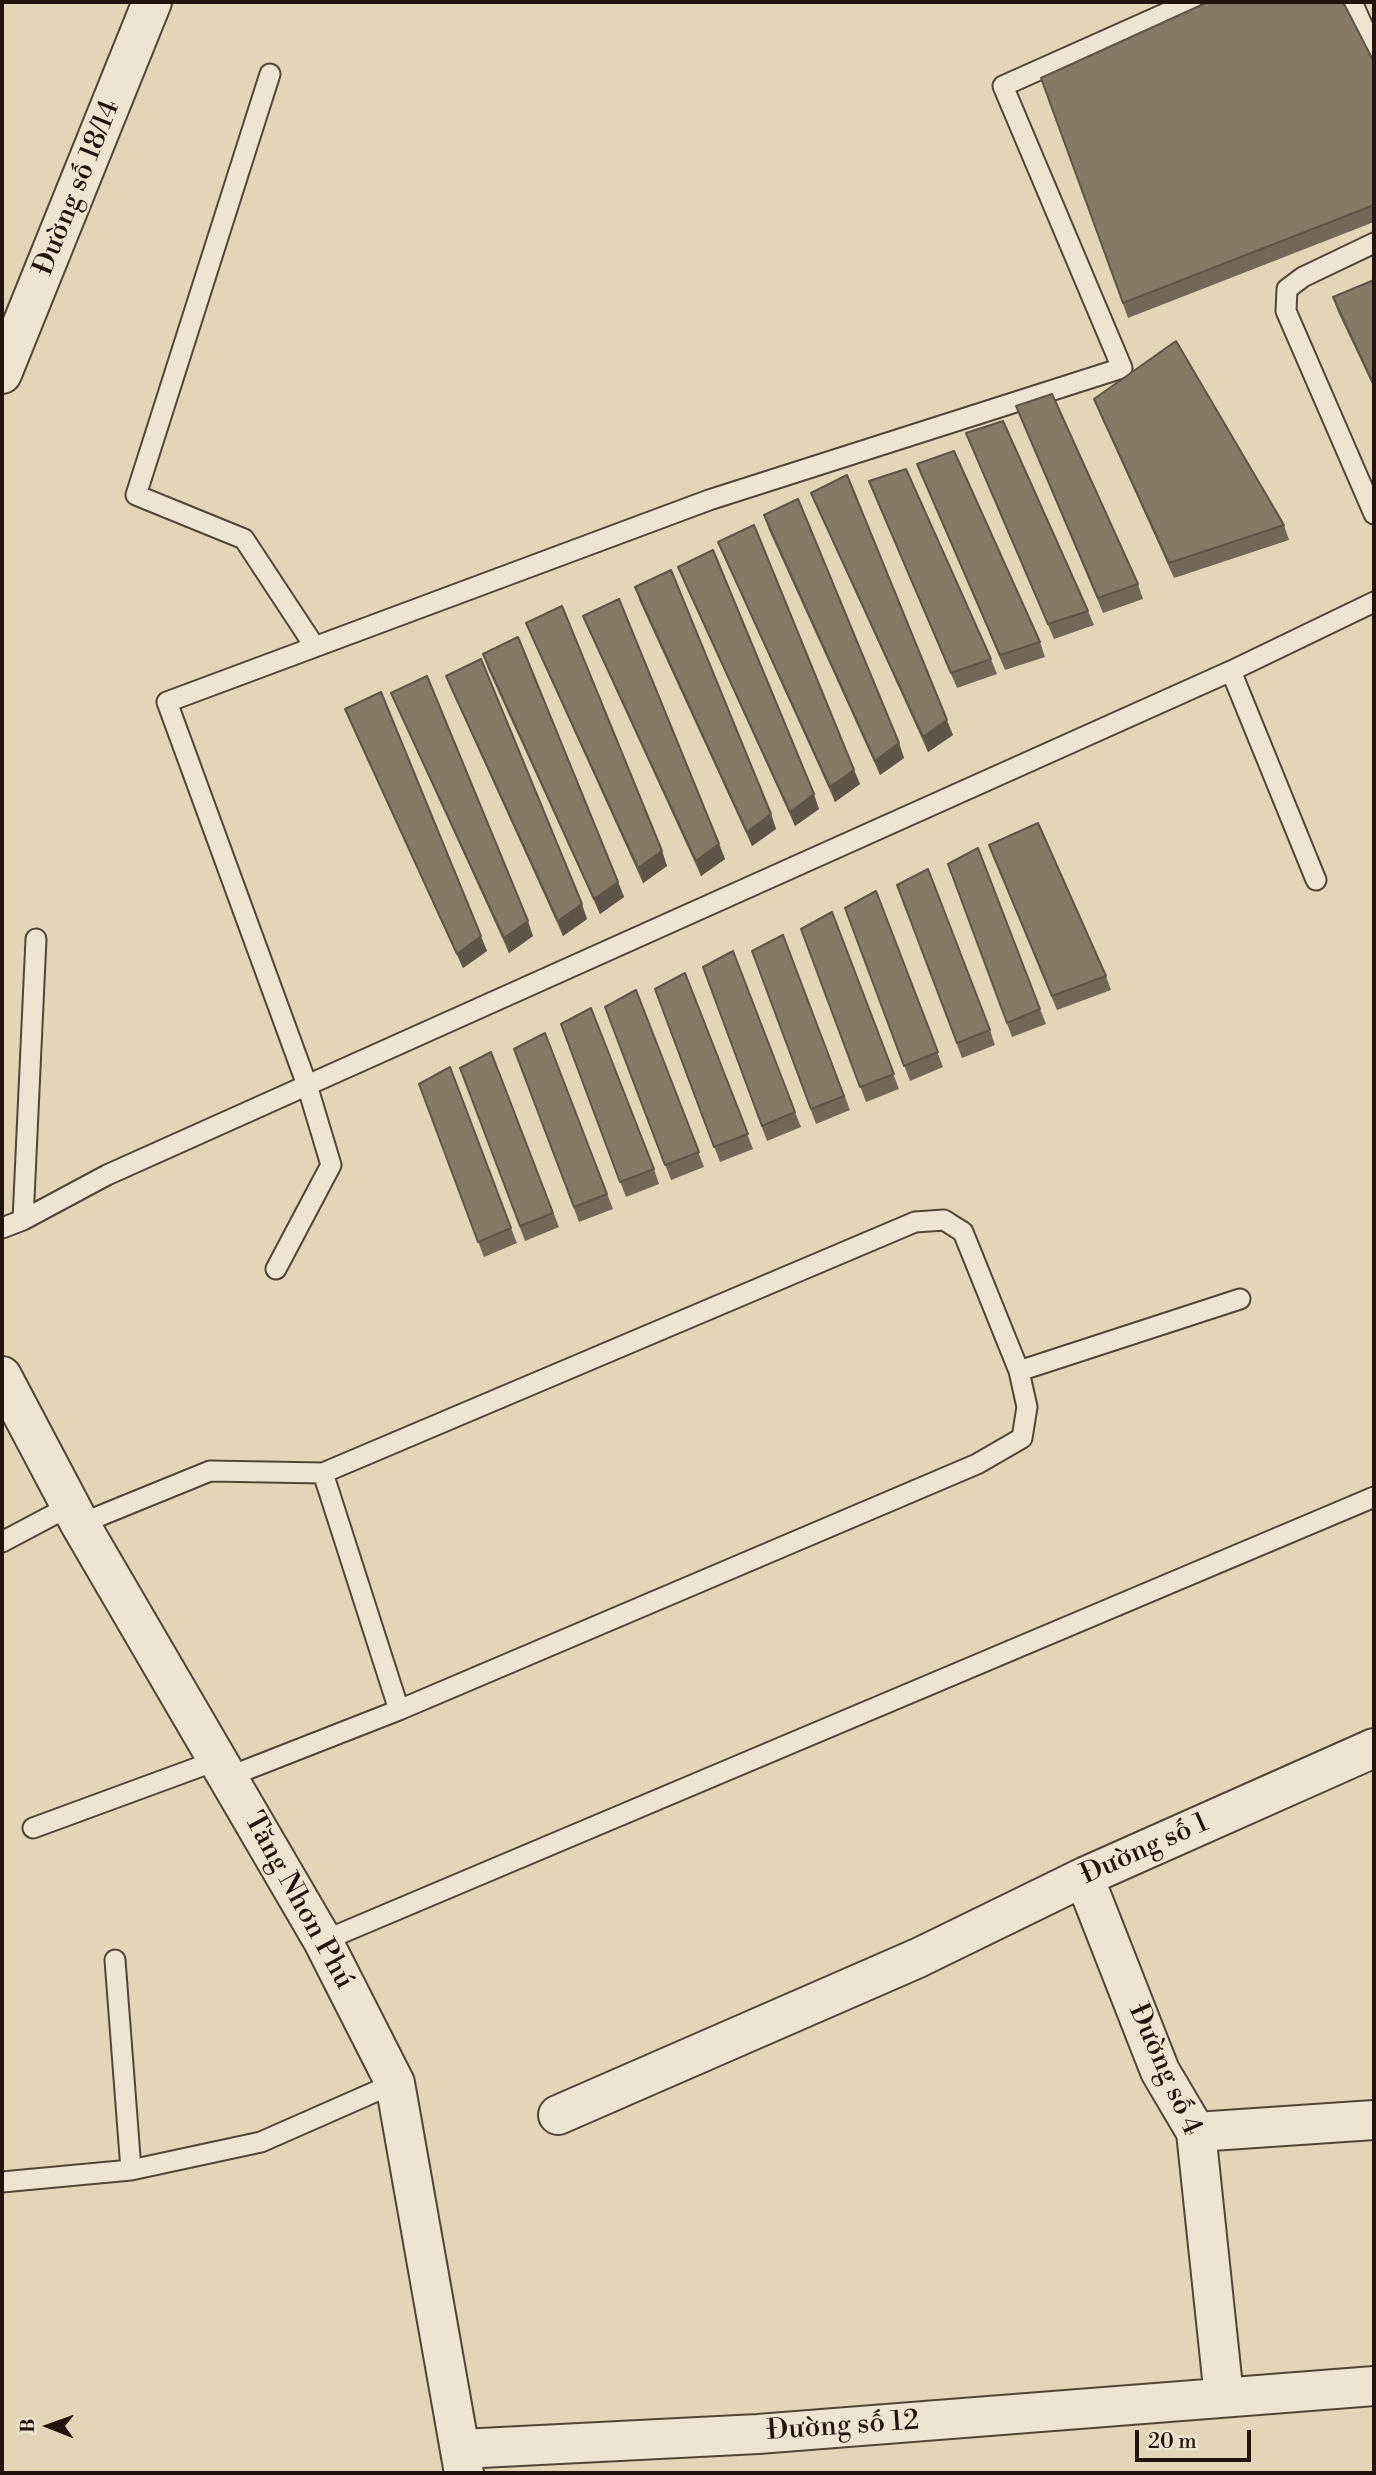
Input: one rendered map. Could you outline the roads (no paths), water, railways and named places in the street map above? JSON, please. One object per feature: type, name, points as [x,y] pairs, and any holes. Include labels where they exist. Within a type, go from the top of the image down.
[{"type":"street","name":"Đường số 18/14","points":[[2,374],[152,2]]},
{"type":"street","name":"Tăng Nhơn Phú","points":[[2,1376],[75,1515],[323,1941],[395,2083],[462,2461]]},
{"type":"street","name":"Đường số 1","points":[[558,2115],[918,1958],[1084,1877],[1374,1748]]},
{"type":"street","name":"Đường số 4","points":[[1084,1877],[1160,2071],[1196,2132],[1224,2398]]},
{"type":"street","points":[[1196,2132],[1374,2120]]},
{"type":"street","points":[[1224,2398],[1374,2386]]},
{"type":"street","name":"Đường số 12","points":[[462,2461],[758,2434],[1224,2398]]},
{"type":"lane","points":[[276,1269],[331,1165],[307,1085],[167,702],[709,500],[1122,368],[1003,86],[1191,2]]},
{"type":"lane","points":[[1352,2],[1374,51]]},
{"type":"lane","points":[[270,74],[136,495],[244,539],[315,647]]},
{"type":"lane","points":[[1374,243],[1303,277],[1287,289],[1286,311],[1374,514]]},
{"type":"lane","points":[[2,1228],[23,1220],[107,1175],[1231,671],[1374,602]]},
{"type":"lane","points":[[1231,671],[1315,880]]},
{"type":"lane","points":[[23,1220],[36,939]]},
{"type":"lane","points":[[2,1542],[209,1471],[323,1473],[915,1222],[944,1220],[963,1232],[1019,1371],[1027,1407],[1022,1438],[976,1464],[399,1710],[223,1769],[33,1828]]},
{"type":"lane","points":[[1019,1371],[1240,1299]]},
{"type":"lane","points":[[323,1473],[399,1710]]},
{"type":"lane","points":[[323,1941],[1374,1497]]},
{"type":"lane","points":[[115,1960],[131,2170]]},
{"type":"lane","points":[[2,2182],[131,2170],[261,2142],[395,2083]]}]
